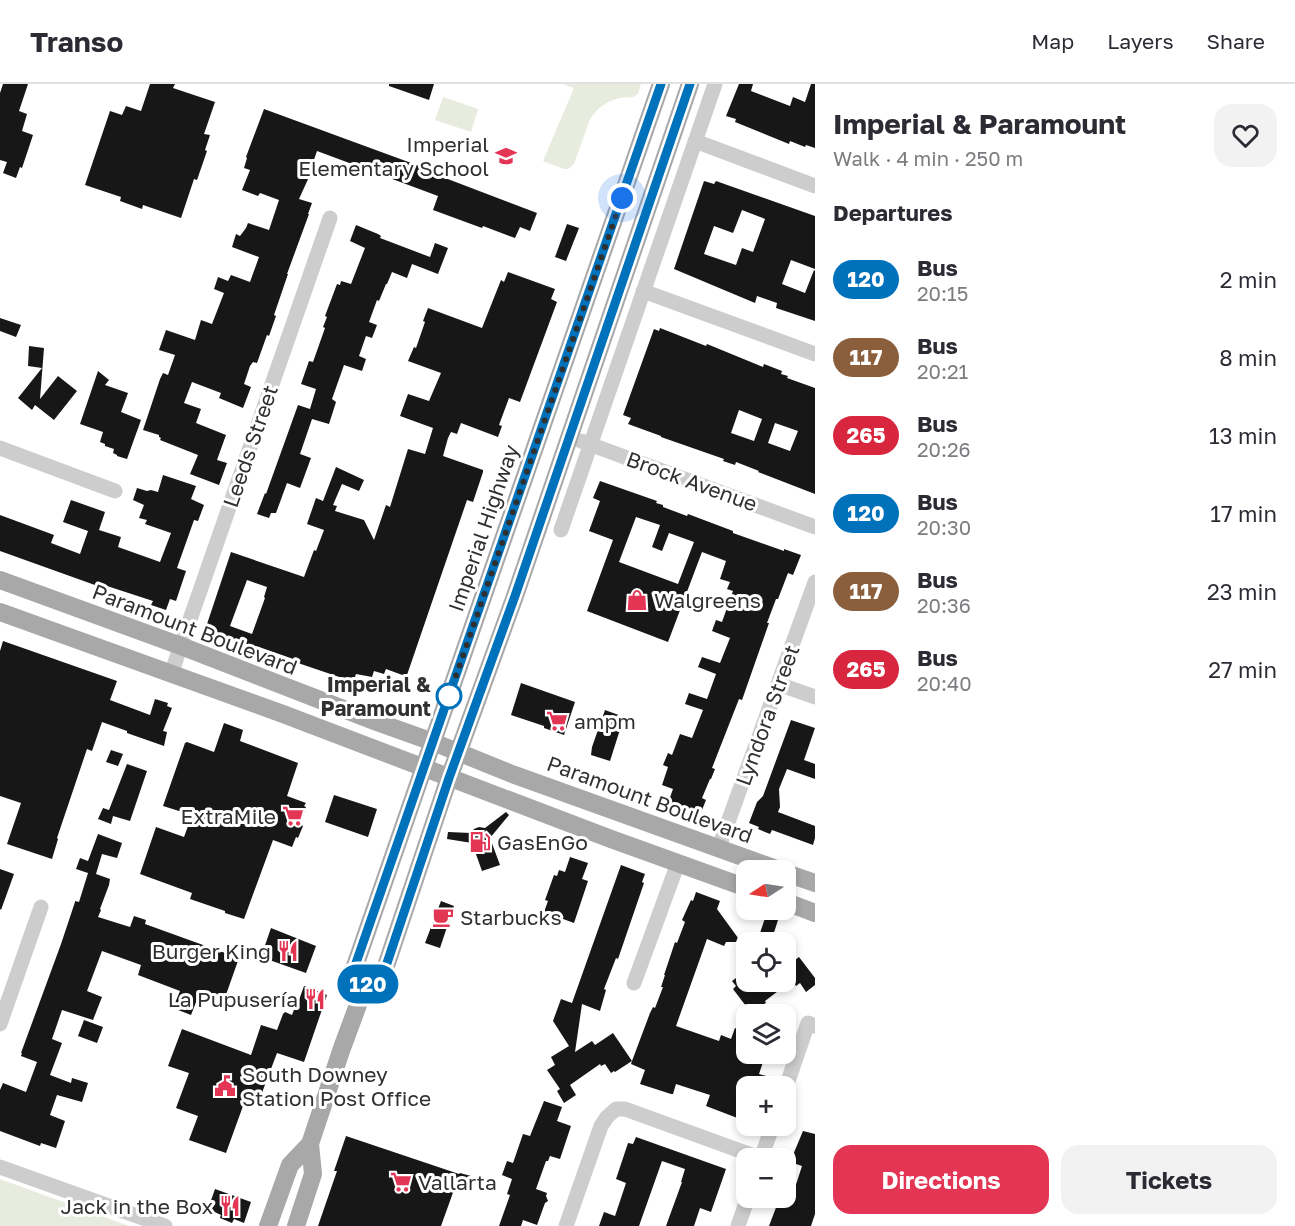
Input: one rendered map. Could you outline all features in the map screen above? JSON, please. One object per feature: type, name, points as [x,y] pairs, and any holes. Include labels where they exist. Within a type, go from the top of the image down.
[{"type":"main road","name":"Imperial Highway","points":[[365,986],[355,966],[661,84]]},
{"type":"main road","points":[[296,1226],[313,1174],[310,1144],[342,1048],[365,986],[383,975],[690,84]]},
{"type":"main road","name":"Paramount Boulevard","points":[[0,580],[181,646],[512,774],[753,860]]},
{"type":"main road","points":[[0,612],[736,884]]},
{"type":"main road","points":[[796,877],[815,884]]},
{"type":"main road","points":[[796,906],[815,913]]},
{"type":"main road","points":[[268,1226],[290,1165],[310,1144]]},
{"type":"street","points":[[561,530],[715,84]]},
{"type":"street","points":[[695,141],[815,186]]},
{"type":"street","name":"Leeds Street","points":[[171,674],[330,218]]},
{"type":"street","points":[[643,291],[815,354]]},
{"type":"street","name":"Brock Avenue","points":[[569,436],[815,526]]},
{"type":"street","points":[[0,448],[115,491]]},
{"type":"street","name":"Lyndora Street","points":[[719,847],[815,582]]},
{"type":"street","points":[[778,684],[815,697]]},
{"type":"street","points":[[634,983],[678,863]]},
{"type":"street","points":[[0,1024],[41,907]]},
{"type":"street","points":[[790,1076],[811,1025]]},
{"type":"street","points":[[567,1226],[601,1126],[616,1109],[635,1112],[736,1149]]},
{"type":"street","points":[[0,1167],[165,1226]]},
{"type":"street","points":[[738,1226],[744,1208]]},
{"type":"shaded area","points":[[563,84],[641,84],[638,94],[633,97],[619,98],[598,109],[590,119],[574,164],[568,169],[543,161],[574,88]]},
{"type":"shaded area","points":[[443,97],[478,109],[471,132],[435,120]]},
{"type":"shaded area","points":[[0,1179],[129,1226],[0,1226]]},
{"type":"building","points":[[3,84],[28,84],[19,111],[27,114],[22,131],[33,135],[22,168],[20,167],[16,178],[3,173],[7,162],[0,160],[0,93]]},
{"type":"building","points":[[150,84],[175,84],[173,88],[215,102],[204,134],[210,135],[205,150],[207,151],[197,180],[194,179],[181,218],[143,205],[142,209],[120,201],[121,197],[85,185],[110,111],[122,115],[126,106],[141,111]]},
{"type":"building","points":[[389,84],[434,84],[429,100],[389,86]]},
{"type":"building","points":[[739,84],[753,84],[751,91],[790,106],[793,97],[805,102],[811,84],[815,84],[815,148],[790,141],[789,144],[735,122],[736,119],[726,116]]},
{"type":"building","points":[[264,109],[433,171],[432,173],[537,213],[530,231],[520,227],[515,238],[433,210],[438,196],[317,151],[299,199],[312,203],[309,214],[287,274],[269,336],[267,335],[257,363],[253,362],[250,366],[244,384],[251,387],[243,408],[219,398],[221,393],[192,382],[184,403],[201,409],[196,423],[226,435],[217,460],[227,463],[219,485],[190,474],[198,455],[160,440],[159,435],[143,430],[160,379],[163,373],[168,375],[175,355],[159,350],[166,330],[195,340],[201,320],[212,324],[224,293],[214,289],[218,277],[228,281],[231,275],[250,282],[259,257],[232,247],[236,234],[240,236],[248,223],[269,230],[279,200],[260,193],[258,196],[242,190],[250,170],[244,168],[246,157]]},
{"type":"building","points":[[704,181],[714,184],[716,181],[815,216],[815,269],[791,260],[782,284],[805,293],[815,271],[815,321],[776,308],[777,303],[757,296],[755,303],[674,269]],"holes":[[[742,210],[765,219],[753,252],[742,248],[736,265],[704,254],[714,226],[733,233]]]},
{"type":"building","points":[[567,224],[579,228],[566,261],[555,257]]},
{"type":"building","points":[[356,225],[378,234],[380,238],[430,257],[435,243],[448,248],[438,274],[412,264],[407,278],[392,272],[379,301],[377,300],[369,322],[377,325],[372,338],[366,336],[359,356],[366,359],[362,371],[344,365],[332,399],[336,402],[329,424],[312,419],[300,454],[311,458],[300,488],[287,483],[276,513],[271,513],[269,518],[257,514],[298,405],[310,409],[316,389],[301,384],[309,361],[313,362],[325,328],[323,327],[327,317],[325,316],[337,284],[340,285],[341,281],[351,284],[365,248],[350,241]]},
{"type":"building","points":[[508,272],[555,289],[551,299],[557,302],[520,402],[509,398],[499,425],[502,426],[498,437],[461,423],[457,434],[451,432],[448,438],[443,456],[483,470],[483,472],[473,502],[467,500],[407,675],[386,669],[384,674],[374,671],[372,677],[356,674],[354,680],[351,681],[259,647],[237,642],[206,627],[231,552],[304,577],[324,530],[307,524],[316,498],[323,501],[336,467],[364,480],[359,491],[342,484],[333,505],[337,506],[335,511],[364,520],[374,540],[386,505],[390,507],[408,449],[425,454],[433,428],[400,416],[408,394],[429,401],[441,373],[408,361],[414,347],[416,348],[428,308],[482,328],[501,280],[504,282]],"holes":[[[247,580],[267,587],[252,634],[230,626]]]},
{"type":"building","points":[[0,318],[21,325],[16,337],[0,331]]},
{"type":"building","points":[[660,328],[706,346],[707,344],[763,367],[764,364],[782,371],[781,374],[788,376],[787,378],[815,388],[815,494],[736,462],[735,465],[723,461],[724,459],[628,424],[631,418],[623,415],[654,329],[659,331]],"holes":[[[739,410],[762,419],[754,441],[731,433]],[[775,423],[798,431],[790,451],[768,443]]]},
{"type":"building","points":[[29,346],[44,348],[40,399],[58,376],[77,391],[54,420],[35,405],[32,410],[18,398],[42,368],[28,366]]},
{"type":"building","points":[[98,371],[109,380],[105,385],[128,393],[121,412],[141,420],[127,459],[117,456],[113,453],[114,449],[100,442],[103,432],[80,424]]},
{"type":"building","points":[[163,475],[196,486],[191,499],[204,505],[198,521],[194,520],[177,568],[186,571],[176,601],[170,599],[166,610],[151,605],[153,601],[107,586],[106,589],[0,551],[0,515],[54,535],[51,543],[80,554],[88,531],[63,522],[71,500],[105,512],[99,530],[121,537],[118,547],[160,562],[171,533],[145,524],[147,520],[139,518],[144,505],[133,500],[137,488],[158,492]]},
{"type":"building","points":[[600,481],[657,501],[656,503],[663,507],[687,516],[688,514],[733,531],[733,533],[801,555],[793,575],[788,573],[778,599],[776,599],[742,700],[739,699],[712,768],[715,769],[702,798],[706,800],[700,815],[668,803],[673,789],[662,785],[668,767],[663,765],[668,753],[672,755],[680,734],[692,738],[703,710],[685,704],[689,693],[707,699],[716,674],[698,667],[702,657],[720,663],[730,638],[712,631],[716,620],[722,622],[733,591],[727,589],[730,582],[720,579],[726,561],[702,552],[668,642],[587,611],[613,540],[589,531],[600,501],[593,498]],"holes":[[[636,517],[660,525],[652,547],[662,551],[669,533],[694,542],[678,584],[619,562]]]},
{"type":"building","points":[[3,641],[117,681],[110,700],[150,715],[155,699],[168,703],[167,706],[172,708],[163,731],[167,732],[164,746],[102,722],[92,751],[87,749],[52,859],[7,844],[21,803],[0,796],[0,651]]},
{"type":"building","points":[[521,683],[575,702],[564,735],[511,715]]},
{"type":"building","points":[[605,710],[624,717],[610,761],[591,755]]},
{"type":"building","points":[[791,720],[815,728],[804,760],[815,764],[815,779],[787,769],[779,789],[778,812],[815,826],[813,845],[772,830],[770,834],[749,823],[757,802],[763,796]]},
{"type":"building","points":[[224,723],[243,730],[240,741],[298,763],[287,796],[306,803],[300,824],[303,826],[292,847],[273,840],[244,919],[190,899],[192,893],[140,874],[156,827],[184,837],[192,815],[163,806],[185,743],[214,752]]},
{"type":"building","points":[[111,750],[123,754],[118,766],[106,762]]},
{"type":"building","points":[[127,764],[147,771],[130,821],[113,816],[111,824],[98,819],[103,808],[109,810]]},
{"type":"building","points":[[334,795],[377,809],[368,837],[325,822]]},
{"type":"building","name":"GasEnGo","points":[[506,812],[509,815],[490,838],[500,865],[482,871],[472,843],[447,839],[448,832],[471,833],[479,827],[485,828]]},
{"type":"building","points":[[98,834],[122,843],[117,858],[102,854],[96,874],[110,879],[98,917],[130,927],[134,916],[146,920],[145,924],[239,958],[222,1006],[198,997],[191,1015],[173,1008],[180,991],[138,975],[141,965],[102,951],[87,991],[102,997],[93,1020],[62,1010],[52,1039],[62,1043],[50,1075],[71,1083],[72,1078],[88,1083],[82,1102],[57,1095],[50,1115],[65,1121],[56,1148],[41,1143],[40,1146],[0,1131],[0,1090],[3,1083],[26,1092],[37,1062],[21,1056],[21,1053],[75,901],[79,902],[88,873],[76,869],[80,858],[88,861]]},
{"type":"building","points":[[570,857],[588,863],[582,879],[588,881],[574,923],[544,912],[548,901],[545,900],[554,875],[557,876],[559,870],[565,872]]},
{"type":"building","points":[[621,865],[645,874],[642,882],[644,883],[618,959],[616,958],[604,989],[606,990],[600,1011],[582,1004],[575,1052],[592,1041],[595,1045],[613,1033],[632,1061],[611,1073],[605,1064],[601,1066],[600,1064],[570,1085],[576,1095],[564,1103],[557,1091],[560,1089],[547,1070],[555,1065],[551,1057],[569,1046],[553,1021],[561,999],[572,1003]]},
{"type":"building","points":[[0,869],[14,874],[1,910],[0,909]]},
{"type":"building","points":[[696,892],[720,901],[717,909],[736,935],[736,942],[726,942],[724,946],[707,939],[676,1026],[719,1041],[721,1035],[731,1039],[736,1028],[736,1064],[762,1064],[759,1074],[766,1076],[736,1076],[736,1117],[706,1106],[710,1095],[676,1084],[671,1094],[640,1084],[645,1070],[631,1064],[650,1013],[653,1007],[655,1008],[663,987],[661,987],[664,975],[675,942],[677,943],[685,922],[682,920],[691,900],[693,901]]},
{"type":"building","name":"Starbucks","points":[[441,901],[454,906],[440,948],[425,943]]},
{"type":"building","points":[[764,920],[778,920],[774,932],[760,932]]},
{"type":"building","name":"Burger King","points":[[271,928],[316,946],[306,973],[261,957]]},
{"type":"building","points":[[799,957],[815,978],[815,985],[806,992],[800,983],[796,986],[796,959]]},
{"type":"building","name":"South Downey Station Post Office","points":[[304,986],[327,995],[304,1062],[277,1053],[260,1098],[243,1106],[226,1153],[189,1140],[198,1116],[176,1108],[189,1073],[168,1066],[182,1029],[251,1055],[261,1025],[277,1030],[285,1012],[292,1015]]},
{"type":"building","points":[[736,986],[736,992],[777,992],[764,1004],[744,1004],[733,989]]},
{"type":"building","points":[[84,1020],[103,1027],[97,1043],[78,1036]]},
{"type":"building","points":[[544,1101],[562,1107],[557,1121],[571,1126],[560,1159],[550,1156],[546,1161],[536,1189],[547,1193],[548,1201],[545,1203],[537,1225],[523,1220],[521,1226],[499,1226],[510,1195],[507,1194],[512,1179],[502,1175],[507,1161],[513,1163],[523,1134],[530,1136]]},
{"type":"building","points":[[803,1131],[815,1134],[815,1214],[811,1226],[769,1226],[776,1208],[796,1208],[796,1185],[802,1166],[796,1164],[796,1148]]},
{"type":"building","name":"Vallarta","points":[[346,1136],[471,1176],[466,1191],[455,1187],[441,1226],[318,1226],[337,1171],[334,1171]]},
{"type":"building","points":[[636,1137],[726,1169],[711,1212],[700,1208],[694,1226],[666,1226],[685,1169],[662,1161],[639,1226],[599,1226],[604,1212],[615,1216],[626,1183],[616,1179],[628,1143],[633,1144]]},
{"type":"building","name":"Jack in the Box","points":[[215,1189],[251,1202],[244,1223],[234,1219],[232,1223],[208,1209]]},
{"type":"bus line","name":"120","points":[[661,84],[355,966],[365,986],[383,975],[690,84]]},
{"type":"place","name":"Imperial Elementary School","points":[[506,156]]},
{"type":"place","name":"Walgreens","points":[[637,600]]},
{"type":"place","name":"Imperial & Paramount","points":[[449,696]]},
{"type":"place","name":"ampm","points":[[557,721]]},
{"type":"place","name":"ExtraMile","points":[[293,816]]},
{"type":"place","name":"GasEnGo","points":[[480,842]]},
{"type":"place","name":"Starbucks","points":[[443,917]]},
{"type":"place","name":"Burger King","points":[[288,951]]},
{"type":"place","name":"La Pupusería","points":[[315,999]]},
{"type":"place","name":"South Downey Station Post Office","points":[[225,1086]]},
{"type":"place","name":"Vallarta","points":[[401,1182]]},
{"type":"place","name":"Jack in the Box","points":[[230,1206]]},
{"type":"route","points":[[449,696],[622,198]]}]
